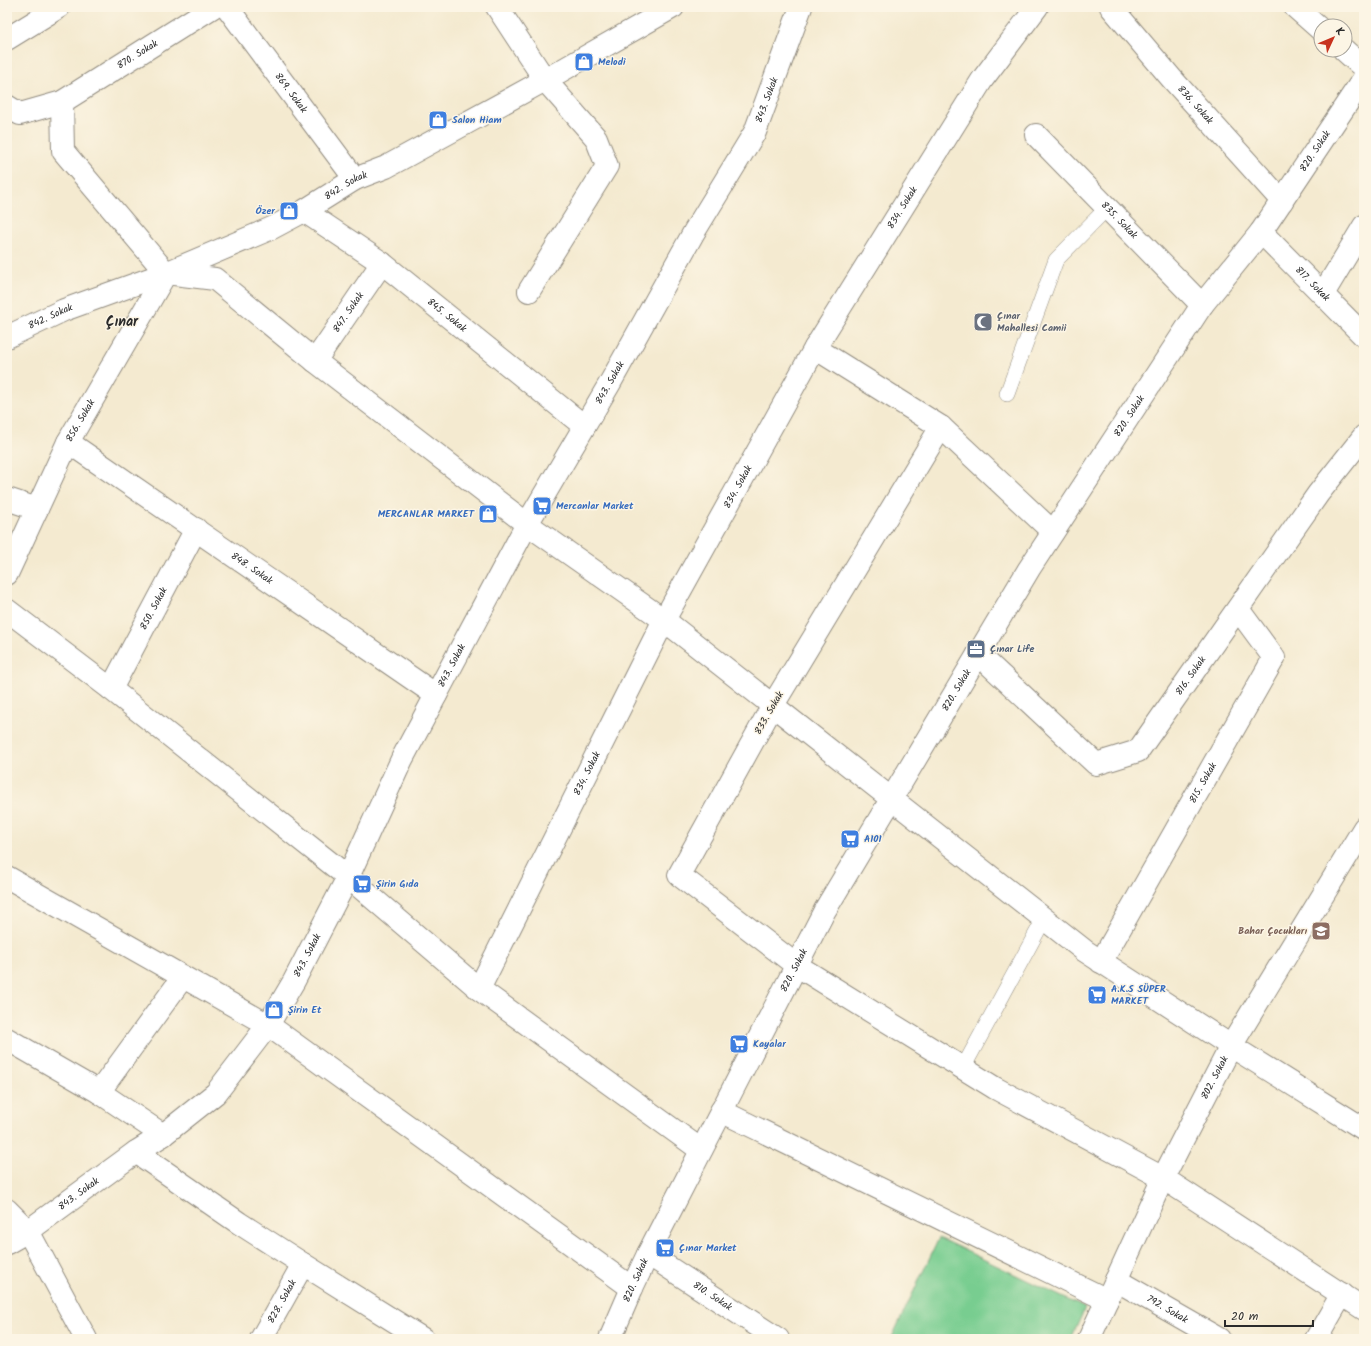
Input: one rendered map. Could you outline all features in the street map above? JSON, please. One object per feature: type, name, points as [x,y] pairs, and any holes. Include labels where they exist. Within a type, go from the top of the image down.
[{"type":"street","points":[[7,39],[59,7]]},
{"type":"street","name":"870. Sokak","points":[[7,106],[20,114],[62,102],[213,7]]},
{"type":"street","name":"869. Sokak","points":[[227,7],[355,178]]},
{"type":"street","points":[[497,7],[545,80],[596,138],[607,166],[529,291]]},
{"type":"street","name":"842. Sokak","points":[[7,338],[64,310],[166,273],[272,228],[304,211],[355,178],[386,167],[545,80],[673,7]]},
{"type":"street","name":"843. Sokak","points":[[7,1243],[28,1231],[136,1152],[163,1135],[216,1093],[268,1026],[294,981],[348,877],[402,759],[527,524],[610,383],[694,232],[755,132],[801,7]]},
{"type":"street","name":"834. Sokak","points":[[479,989],[664,620],[815,348],[982,80],[1037,7]]},
{"type":"street","name":"836. Sokak","points":[[1111,7],[1172,79],[1282,200]]},
{"type":"street","points":[[1295,7],[1313,23]]},
{"type":"street","points":[[1353,58],[1364,68]]},
{"type":"street","name":"820. Sokak","points":[[610,1339],[648,1254],[825,910],[891,799],[1029,569],[1053,532],[1202,305],[1261,232],[1364,78]]},
{"type":"street","points":[[62,102],[63,151],[166,273],[215,279],[315,361],[527,524],[664,620],[1085,951],[1364,1129]]},
{"type":"street","name":"835. Sokak","points":[[1036,135],[1202,305]]},
{"type":"street","name":"845. Sokak","points":[[304,211],[382,263],[584,426]]},
{"type":"street","points":[[1323,294],[1364,226]]},
{"type":"street","name":"817. Sokak","points":[[1261,232],[1364,336]]},
{"type":"street","name":"847. Sokak","points":[[315,361],[382,263]]},
{"type":"street","name":"856. Sokak","points":[[7,574],[68,442],[166,273]]},
{"type":"street","points":[[815,348],[941,427],[1053,532]]},
{"type":"street","name":"833. Sokak","points":[[796,966],[679,875],[773,705],[941,427]]},
{"type":"street","name":"816. Sokak","points":[[978,654],[1096,764],[1138,751],[1318,494],[1364,436]]},
{"type":"street","name":"848. Sokak","points":[[68,442],[436,695]]},
{"type":"street","points":[[7,499],[37,509]]},
{"type":"street","name":"850. Sokak","points":[[111,689],[196,529]]},
{"type":"street","name":"815. Sokak","points":[[1101,962],[1274,658],[1238,608]]},
{"type":"street","points":[[7,610],[111,689],[348,877],[479,989],[701,1150]]},
{"type":"street","name":"802. Sokak","points":[[1089,1339],[1163,1178],[1232,1046],[1364,828]]},
{"type":"street","points":[[7,877],[268,1026],[632,1288]]},
{"type":"street","points":[[796,966],[995,1088],[1163,1178],[1364,1309]]},
{"type":"street","points":[[99,1092],[182,977]]},
{"type":"street","points":[[7,1039],[99,1092],[163,1135]]},
{"type":"street","points":[[721,1111],[1106,1300]]},
{"type":"street","points":[[136,1152],[239,1223],[423,1339]]},
{"type":"street","points":[[7,1210],[28,1231],[86,1339]]},
{"type":"street","name":"810. Sokak","points":[[648,1254],[778,1339]]},
{"type":"street","name":"828. Sokak","points":[[261,1339],[303,1264]]},
{"type":"street","name":"792. Sokak","points":[[1116,1280],[1219,1339]]},
{"type":"street","points":[[1316,1339],[1342,1294]]},
{"type":"lane","points":[[1007,394],[1056,260],[1107,208]]},
{"type":"lane","points":[[963,1068],[1044,919]]},
{"type":"green space","points":[[939,1238],[1085,1308],[1071,1339],[891,1339]]},
{"type":"place","name":"Melodi","points":[[584,62]]},
{"type":"place","name":"Salon Hiam","points":[[438,120]]},
{"type":"place","name":"Özer","points":[[289,211]]},
{"type":"place","name":"Çınar Mahallesi Camii","points":[[983,322]]},
{"type":"place","name":"Mercanlar Market","points":[[542,506]]},
{"type":"place","name":"MERCANLAR MARKET","points":[[488,514]]},
{"type":"place","name":"Çınar Life","points":[[976,649]]},
{"type":"place","name":"A101","points":[[850,839]]},
{"type":"place","name":"Şirin Gıda","points":[[362,884]]},
{"type":"place","name":"Bahar Çocukları","points":[[1321,931]]},
{"type":"place","name":"A.K.S SÜPER MARKET","points":[[1097,995]]},
{"type":"place","name":"Şirin Et","points":[[274,1010]]},
{"type":"place","name":"Kayalar","points":[[739,1044]]},
{"type":"place","name":"Çınar Market","points":[[665,1248]]},
{"type":"district","name":"Çınar","points":[[122,322]]}]
